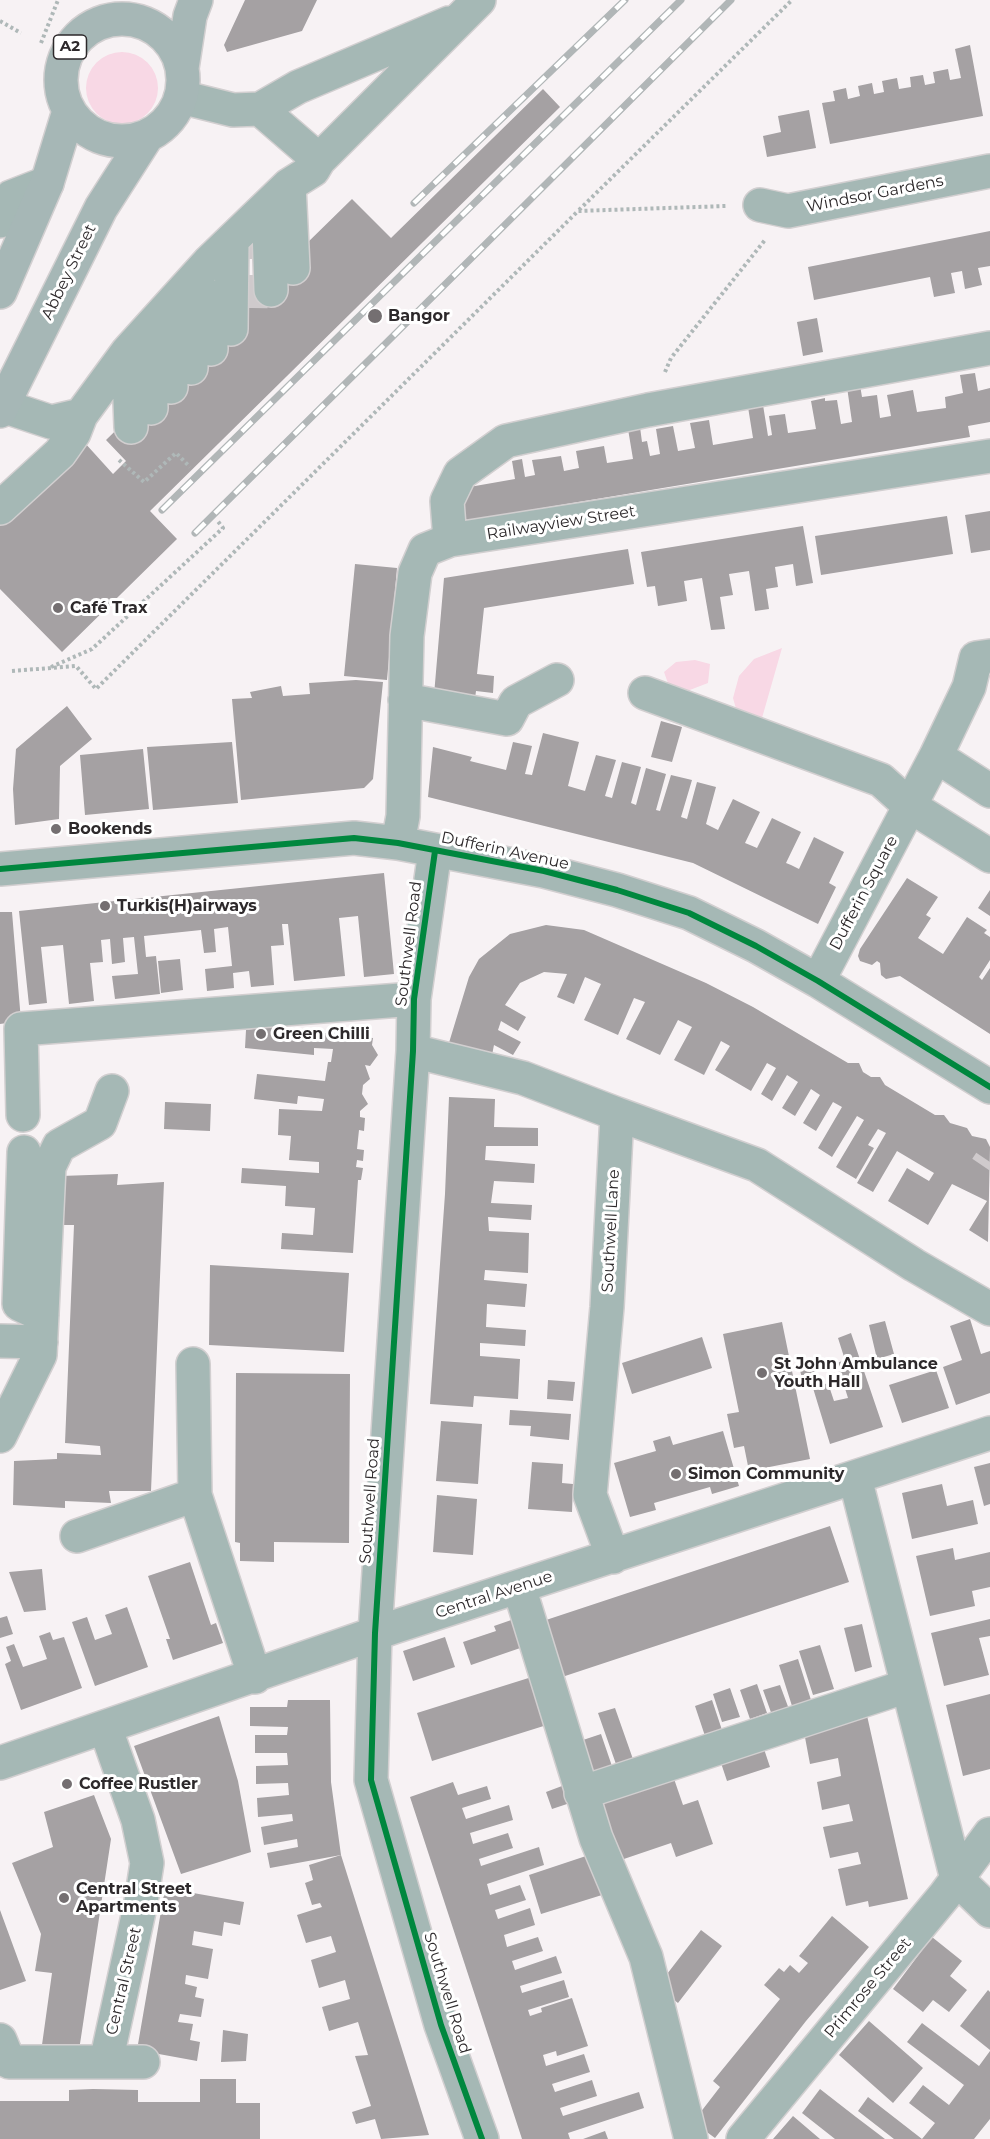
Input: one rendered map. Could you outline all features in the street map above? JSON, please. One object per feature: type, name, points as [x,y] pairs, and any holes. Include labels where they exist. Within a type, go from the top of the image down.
[{"type":"main road","points":[[147,136],[162,127],[174,113],[182,82],[190,16],[196,0]]},
{"type":"main road","name":"A2","points":[[147,136],[130,141],[112,140],[95,135],[80,125],[69,111],[61,92],[61,71],[67,52],[77,37],[100,13],[110,20],[129,19],[148,23],[164,34],[176,50],[182,82]]},
{"type":"main road","points":[[0,292],[47,183],[69,111]]},
{"type":"main road","name":"Abbey Street","points":[[1,408],[101,208],[147,136]]},
{"type":"street","points":[[182,82],[233,110],[260,109],[298,87],[472,8]]},
{"type":"street","points":[[0,508],[60,453],[74,433],[81,415],[148,329],[199,273],[472,8]]},
{"type":"street","points":[[260,109],[297,180],[292,269],[297,180]]},
{"type":"street","name":"Windsor Gardens","points":[[774,208],[990,171]]},
{"type":"street","points":[[0,221],[11,197],[47,183]]},
{"type":"street","points":[[181,378],[231,241]]},
{"type":"street","points":[[181,378],[199,273]]},
{"type":"street","points":[[148,329],[181,378]]},
{"type":"street","points":[[148,329],[181,378]]},
{"type":"street","points":[[450,540],[447,501],[460,474],[506,441],[648,410],[990,348]]},
{"type":"street","points":[[1,408],[51,422],[81,415]]},
{"type":"street","name":"Railwayview Street","points":[[398,843],[403,816],[407,636],[416,573],[425,550],[450,540],[990,456]]},
{"type":"street","name":"Dufferin Square","points":[[818,981],[936,756],[969,687],[976,658],[990,656]]},
{"type":"street","points":[[405,700],[507,719],[516,702],[557,680]]},
{"type":"street","points":[[645,693],[881,780],[909,806],[990,856]]},
{"type":"street","points":[[936,756],[990,791]]},
{"type":"street","name":"Dufferin Avenue","points":[[0,869],[354,838],[398,843],[554,874],[616,890],[689,913],[756,946],[818,981],[990,1087]]},
{"type":"street","name":"Southwell Road","points":[[435,851],[414,999],[413,1051],[375,1633],[371,1780],[441,2025],[482,2139]]},
{"type":"street","points":[[23,1115],[21,1029],[414,999]]},
{"type":"street","points":[[413,1051],[523,1078],[757,1165],[914,1265],[990,1309]]},
{"type":"street","points":[[0,1436],[40,1355],[49,1167],[59,1146],[100,1123],[112,1091]]},
{"type":"street","name":"Southwell Lane","points":[[613,1557],[590,1495],[620,1304],[624,1209],[617,1114]]},
{"type":"street","points":[[24,1152],[19,1304],[41,1329]]},
{"type":"street","points":[[0,1341],[41,1329]]},
{"type":"street","points":[[194,1364],[195,1495],[255,1677]]},
{"type":"street","name":"Central Avenue","points":[[0,1763],[255,1677],[375,1633],[990,1433]]},
{"type":"street","points":[[855,1478],[957,1879],[990,1911]]},
{"type":"street","points":[[77,1536],[195,1495]]},
{"type":"street","points":[[519,1587],[596,1838],[646,1957],[691,2139]]},
{"type":"street","points":[[581,1793],[907,1686]]},
{"type":"street","name":"Central Street","points":[[105,1727],[138,1820],[147,1863],[141,1902],[106,2062]]},
{"type":"street","name":"Primrose Street","points":[[743,2139],[957,1879],[990,1834]]},
{"type":"street","points":[[0,2040],[9,2062],[143,2062]]},
{"type":"path","points":[[41,43],[58,0]]},
{"type":"path","points":[[12,671],[76,666],[96,689],[792,0]]},
{"type":"path","points":[[0,21],[21,33]]},
{"type":"path","points":[[578,211],[774,208]]},
{"type":"path","points":[[648,410],[671,358],[774,208]]},
{"type":"path","points":[[144,482],[176,453],[190,467]]},
{"type":"path","points":[[48,668],[92,649],[224,528],[217,520]]},
{"type":"shaded area","points":[[122,52],[142,58],[152,68],[158,88],[152,108],[142,118],[122,124],[102,118],[92,108],[86,88],[92,68],[102,58]]},
{"type":"shaded area","points":[[782,648],[760,725],[738,716],[733,698],[739,676],[754,659]]},
{"type":"shaded area","points":[[695,660],[710,664],[708,683],[682,693],[670,689],[664,672],[676,662]]},
{"type":"building","points":[[245,0],[317,0],[302,31],[227,52],[224,45]]},
{"type":"building","points":[[970,45],[983,116],[830,144],[822,103],[835,101],[833,91],[846,88],[848,99],[860,96],[858,86],[872,83],[874,94],[884,92],[882,81],[897,78],[899,89],[911,87],[910,77],[923,75],[925,85],[935,83],[933,72],[948,69],[950,80],[961,78],[955,49]]},
{"type":"building","points":[[543,89],[560,107],[150,511],[177,539],[62,652],[0,589],[0,526],[84,442],[113,474],[126,461],[106,440],[352,199],[391,238]]},
{"type":"building","points":[[809,110],[816,148],[767,157],[763,136],[781,132],[778,116]]},
{"type":"building","points":[[990,231],[990,266],[978,268],[982,285],[965,289],[962,271],[951,273],[955,293],[934,297],[930,277],[814,300],[808,267]]},
{"type":"building","points":[[817,318],[823,352],[803,356],[797,322]]},
{"type":"building","points":[[975,373],[978,391],[990,388],[990,422],[968,426],[970,437],[464,521],[458,489],[515,479],[512,461],[522,459],[525,477],[535,475],[532,460],[561,456],[564,471],[579,468],[576,451],[604,446],[607,463],[633,459],[628,429],[640,427],[642,442],[647,441],[650,456],[660,454],[656,429],[673,426],[678,451],[695,448],[690,423],[709,420],[713,445],[753,438],[748,407],[763,405],[768,436],[772,435],[769,416],[785,414],[788,433],[816,429],[811,401],[825,398],[825,401],[837,400],[841,424],[852,422],[847,387],[860,385],[862,397],[877,395],[880,418],[891,416],[887,395],[913,390],[917,412],[946,408],[945,397],[963,393],[960,375]]},
{"type":"building","points":[[990,511],[990,550],[971,553],[965,515]]},
{"type":"building","points":[[947,516],[953,554],[821,575],[815,536]]},
{"type":"building","points":[[803,526],[813,583],[796,586],[793,564],[775,567],[778,587],[766,589],[769,609],[755,611],[749,571],[729,574],[733,595],[720,597],[725,629],[711,630],[702,578],[684,581],[687,601],[658,606],[655,586],[647,587],[641,552]]},
{"type":"building","points":[[628,549],[634,584],[484,608],[477,674],[494,676],[493,693],[476,691],[474,706],[434,695],[444,578]]},
{"type":"building","points":[[355,564],[397,568],[387,680],[344,676]]},
{"type":"building","points":[[356,680],[383,682],[373,779],[364,788],[241,800],[232,699],[252,698],[250,692],[281,686],[283,696],[310,694],[309,683]]},
{"type":"building","points":[[67,706],[92,739],[60,766],[59,819],[15,825],[13,789],[16,749]]},
{"type":"building","points":[[661,721],[682,727],[672,762],[651,757]]},
{"type":"building","points":[[543,733],[579,742],[568,786],[585,791],[596,755],[616,760],[605,796],[612,798],[622,762],[641,767],[631,803],[636,805],[646,768],[666,774],[656,810],[660,811],[671,775],[692,780],[681,817],[687,819],[697,782],[716,787],[706,824],[718,830],[733,799],[760,812],[745,843],[757,848],[772,818],[801,832],[786,863],[799,869],[814,837],[844,852],[829,883],[836,887],[818,924],[693,863],[428,797],[433,747],[472,757],[470,761],[506,770],[513,742],[532,746],[525,774],[532,775]]},
{"type":"building","points":[[232,742],[238,803],[153,810],[147,747]]},
{"type":"building","points":[[143,749],[149,809],[85,815],[80,755]]},
{"type":"building","points":[[384,873],[394,974],[364,977],[358,916],[339,918],[345,976],[294,981],[288,924],[282,924],[284,945],[271,946],[274,985],[251,987],[249,971],[233,973],[234,988],[207,991],[205,969],[232,966],[228,927],[214,929],[216,952],[204,953],[201,930],[144,936],[146,957],[156,956],[160,994],[115,999],[112,976],[138,974],[134,937],[123,938],[125,962],[112,964],[110,939],[101,940],[103,962],[90,963],[94,1001],[69,1004],[63,945],[41,947],[47,1003],[29,1005],[19,911]]},
{"type":"building","points":[[907,878],[938,897],[926,915],[931,918],[918,938],[943,954],[967,917],[987,930],[984,933],[990,937],[990,960],[979,977],[982,980],[990,968],[990,1034],[900,976],[886,979],[881,975],[880,963],[877,961],[872,965],[860,961],[858,956],[860,949]]},
{"type":"building","points":[[990,890],[990,916],[978,908]]},
{"type":"building","points":[[0,912],[12,912],[21,1021],[0,1024]]},
{"type":"building","points":[[546,925],[584,930],[706,983],[753,1007],[848,1063],[859,1063],[863,1072],[871,1077],[880,1077],[885,1085],[935,1115],[944,1115],[950,1123],[967,1128],[972,1136],[986,1139],[990,1147],[988,1242],[969,1230],[987,1201],[952,1184],[928,1225],[888,1201],[907,1168],[929,1181],[934,1173],[897,1151],[873,1192],[857,1183],[886,1133],[878,1129],[868,1145],[874,1148],[856,1179],[836,1167],[864,1120],[857,1116],[832,1157],[818,1148],[842,1107],[833,1102],[816,1131],[803,1123],[820,1095],[811,1089],[795,1116],[782,1108],[798,1082],[787,1075],[772,1101],[761,1094],[776,1068],[767,1063],[751,1091],[715,1070],[730,1046],[721,1041],[704,1075],[674,1060],[692,1027],[678,1020],[660,1055],[626,1039],[645,1002],[634,998],[618,1035],[584,1020],[601,984],[585,977],[574,1004],[557,997],[567,974],[544,972],[520,983],[505,1005],[526,1017],[518,1031],[501,1021],[498,1030],[521,1042],[513,1055],[494,1045],[492,1055],[448,1046],[469,977],[479,959],[510,934]]},
{"type":"building","points":[[180,959],[183,990],[161,993],[158,961]]},
{"type":"building","points":[[269,1027],[373,1038],[372,1045],[378,1055],[370,1066],[365,1065],[370,1079],[363,1085],[362,1094],[368,1104],[360,1111],[360,1117],[365,1118],[364,1131],[359,1130],[357,1149],[364,1150],[363,1161],[357,1160],[356,1167],[363,1168],[361,1180],[358,1180],[353,1253],[281,1249],[282,1233],[313,1235],[315,1208],[285,1206],[286,1186],[241,1183],[242,1168],[319,1173],[319,1162],[289,1160],[291,1136],[278,1135],[279,1109],[322,1111],[324,1099],[298,1096],[297,1104],[254,1099],[257,1074],[325,1081],[333,1049],[314,1048],[314,1055],[245,1048],[246,1030]]},
{"type":"building","points":[[449,1097],[495,1099],[494,1127],[538,1128],[538,1146],[486,1146],[485,1160],[535,1164],[534,1183],[494,1181],[491,1203],[532,1205],[531,1220],[488,1217],[489,1231],[529,1233],[528,1273],[485,1270],[484,1280],[527,1284],[525,1307],[487,1304],[486,1327],[526,1330],[525,1346],[480,1343],[480,1356],[520,1359],[518,1399],[474,1396],[473,1407],[430,1404],[445,1194]]},
{"type":"building","points":[[165,1102],[211,1104],[210,1131],[164,1129]]},
{"type":"building","points":[[118,1174],[117,1185],[164,1182],[151,1491],[109,1491],[111,1503],[65,1501],[65,1508],[13,1505],[14,1461],[57,1459],[57,1453],[101,1455],[100,1446],[65,1443],[74,1225],[63,1225],[61,1176]]},
{"type":"building","points":[[210,1265],[349,1273],[344,1352],[209,1345]]},
{"type":"building","points":[[970,1319],[981,1354],[990,1351],[990,1393],[956,1405],[943,1367],[962,1360],[950,1326]]},
{"type":"building","points":[[885,1321],[894,1354],[877,1359],[869,1325]]},
{"type":"building","name":"St John Ambulance Youth Hall","points":[[782,1322],[810,1459],[749,1471],[744,1446],[734,1448],[727,1414],[739,1412],[723,1334]]},
{"type":"building","points":[[851,1333],[883,1427],[830,1444],[813,1388],[828,1383],[834,1401],[848,1398],[837,1363],[845,1360],[838,1338]]},
{"type":"building","points":[[702,1337],[712,1368],[632,1394],[622,1363]]},
{"type":"building","points":[[814,1366],[818,1379],[803,1383],[800,1370]]},
{"type":"building","points":[[936,1370],[949,1408],[902,1423],[889,1385]]},
{"type":"building","points":[[236,1373],[350,1374],[349,1543],[274,1542],[274,1562],[240,1561],[240,1543],[235,1542]]},
{"type":"building","points":[[548,1380],[575,1382],[573,1401],[547,1399]]},
{"type":"building","points":[[510,1410],[571,1414],[569,1440],[530,1436],[531,1426],[509,1425]]},
{"type":"building","points":[[441,1421],[482,1424],[478,1484],[436,1481]]},
{"type":"building","name":"Simon Community","points":[[723,1431],[739,1486],[712,1494],[710,1487],[654,1503],[656,1510],[630,1517],[614,1463],[656,1451],[653,1441],[670,1436],[673,1445]]},
{"type":"building","points":[[532,1462],[563,1464],[562,1483],[573,1484],[572,1512],[528,1509]]},
{"type":"building","points":[[990,1463],[990,1504],[984,1506],[974,1467]]},
{"type":"building","points":[[942,1484],[947,1506],[973,1500],[978,1524],[912,1539],[902,1493]]},
{"type":"building","points":[[437,1495],[477,1499],[473,1555],[433,1552]]},
{"type":"building","points":[[830,1526],[849,1582],[556,1679],[537,1623]]},
{"type":"building","points":[[953,1548],[955,1560],[990,1552],[990,1587],[972,1591],[975,1606],[930,1616],[916,1556]]},
{"type":"building","points":[[190,1562],[211,1625],[216,1623],[223,1643],[173,1660],[166,1639],[170,1639],[148,1576]]},
{"type":"building","points":[[42,1569],[46,1610],[24,1612],[9,1572]]},
{"type":"building","points":[[127,1607],[148,1667],[95,1686],[72,1622],[87,1617],[95,1640],[112,1634],[105,1615]]},
{"type":"building","points":[[7,1616],[13,1634],[0,1638],[0,1618]]},
{"type":"building","points":[[517,1618],[526,1646],[471,1665],[463,1642],[496,1631],[494,1626]]},
{"type":"building","points":[[990,1619],[990,1636],[979,1638],[989,1675],[944,1686],[931,1633]]},
{"type":"building","points":[[862,1624],[872,1667],[855,1672],[844,1628]]},
{"type":"building","points":[[50,1632],[53,1640],[64,1637],[82,1688],[21,1710],[5,1664],[11,1661],[6,1647],[14,1644],[23,1667],[47,1659],[39,1636]]},
{"type":"building","points":[[445,1637],[455,1667],[413,1681],[403,1651]]},
{"type":"building","points":[[820,1645],[834,1689],[813,1695],[799,1651]]},
{"type":"building","points":[[798,1659],[811,1700],[792,1706],[779,1665]]},
{"type":"building","points":[[535,1676],[550,1724],[432,1761],[417,1713]]},
{"type":"building","points":[[757,1684],[767,1713],[750,1719],[740,1690]]},
{"type":"building","points":[[780,1685],[790,1712],[773,1718],[763,1690]]},
{"type":"building","points":[[730,1688],[740,1717],[722,1722],[713,1694]]},
{"type":"building","points":[[990,1694],[990,1769],[963,1776],[946,1705]]},
{"type":"building","points":[[288,1700],[330,1700],[331,1782],[341,1855],[270,1868],[267,1853],[298,1847],[297,1839],[264,1845],[261,1827],[293,1821],[292,1814],[258,1817],[257,1798],[289,1795],[288,1783],[256,1784],[256,1766],[288,1765],[287,1753],[255,1753],[255,1735],[287,1735],[288,1727],[250,1726],[250,1707],[287,1707]]},
{"type":"building","points":[[712,1700],[722,1730],[705,1736],[695,1706]]},
{"type":"building","points":[[615,1708],[634,1762],[617,1767],[598,1713]]},
{"type":"building","points":[[866,1711],[908,1899],[869,1907],[868,1901],[846,1906],[838,1869],[861,1864],[858,1852],[830,1858],[823,1827],[853,1821],[849,1804],[822,1810],[817,1782],[841,1776],[838,1758],[810,1764],[804,1732]]},
{"type":"building","points":[[219,1716],[238,1781],[251,1852],[181,1874],[134,1746]]},
{"type":"building","points":[[601,1734],[614,1772],[587,1781],[574,1743]]},
{"type":"building","points":[[763,1746],[770,1767],[727,1781],[720,1760]]},
{"type":"building","points":[[672,1773],[683,1805],[698,1800],[713,1844],[676,1857],[671,1843],[615,1862],[594,1799]]},
{"type":"building","points":[[453,1782],[458,1795],[487,1786],[491,1799],[462,1808],[466,1819],[509,1805],[513,1820],[470,1833],[473,1844],[508,1833],[513,1848],[479,1859],[481,1866],[539,1847],[544,1865],[487,1884],[490,1895],[520,1885],[526,1900],[495,1910],[498,1919],[530,1908],[535,1925],[504,1935],[507,1947],[538,1937],[543,1951],[512,1961],[515,1970],[556,1956],[562,1973],[520,1986],[522,1993],[564,1980],[569,1997],[528,2010],[530,2016],[542,2012],[541,2008],[572,1998],[588,2046],[557,2056],[556,2051],[543,2055],[546,2066],[584,2054],[590,2072],[552,2084],[555,2092],[592,2080],[597,2096],[560,2108],[563,2116],[639,2092],[644,2108],[568,2133],[570,2139],[522,2139],[410,1797]]},
{"type":"building","points":[[570,1783],[576,1801],[552,1809],[546,1792]]},
{"type":"building","name":"Central Street Apartments","points":[[94,1795],[111,1839],[78,2057],[41,2052],[52,1973],[35,1971],[41,1934],[12,1863],[53,1847],[44,1812]]},
{"type":"building","points":[[341,1855],[429,2135],[381,2139],[375,2119],[356,2124],[352,2112],[371,2106],[355,2056],[368,2055],[358,2022],[329,2031],[322,2007],[350,1999],[345,1980],[319,1988],[311,1960],[336,1952],[331,1936],[306,1943],[297,1915],[322,1907],[320,1903],[312,1905],[305,1883],[313,1880],[309,1865]]},
{"type":"building","points":[[589,1855],[602,1895],[541,1914],[529,1875]]},
{"type":"building","points":[[165,1888],[244,1902],[240,1925],[224,1922],[222,1936],[194,1931],[192,1945],[213,1949],[208,1979],[186,1975],[185,1984],[197,1987],[195,1997],[204,1999],[201,2017],[180,2014],[178,2022],[193,2024],[190,2040],[200,2042],[197,2061],[137,2050]]},
{"type":"building","points":[[0,1910],[26,1981],[0,1990]]},
{"type":"building","points":[[832,1916],[869,1947],[806,2021],[715,2138],[693,2122],[720,2087],[713,2081],[780,1999],[764,1985],[779,1968],[784,1972],[790,1965],[799,1973],[808,1963],[799,1956]]},
{"type":"building","points":[[701,1930],[722,1946],[678,2003],[657,1987]]},
{"type":"building","points":[[932,1937],[962,1961],[950,1976],[967,1990],[949,2012],[933,2000],[923,2012],[893,1989]]},
{"type":"building","points":[[988,1990],[990,1992],[990,2050],[960,2026]]},
{"type":"building","points":[[869,2021],[923,2068],[893,2103],[839,2055]]},
{"type":"building","points":[[922,2023],[979,2066],[990,2051],[990,2119],[974,2139],[922,2139],[935,2123],[909,2103],[923,2085],[949,2105],[964,2085],[907,2042]]},
{"type":"building","points":[[223,2030],[248,2034],[246,2061],[221,2062]]},
{"type":"building","points":[[200,2079],[236,2079],[236,2103],[260,2103],[260,2139],[0,2139],[0,2101],[69,2101],[69,2090],[93,2089],[138,2090],[138,2102],[200,2102]]},
{"type":"building","points":[[820,2089],[885,2139],[835,2139],[802,2113]]},
{"type":"building","points":[[868,2097],[922,2139],[894,2139],[858,2111]]},
{"type":"building","points":[[793,2116],[820,2139],[773,2139]]},
{"type":"building","points":[[605,2131],[608,2139],[583,2139]]},
{"type":"tunnel","points":[[251,308],[252,223]]},
{"type":"tunnel","points":[[986,1168],[990,1162]]},
{"type":"railway","points":[[414,203],[625,0]]},
{"type":"railway","points":[[162,510],[681,0]]},
{"type":"railway","points":[[195,533],[731,0]]},
{"type":"cycle path","points":[[0,869],[354,838],[398,843],[544,871],[617,890],[689,913],[756,946],[818,981],[990,1087]]},
{"type":"cycle path","points":[[435,851],[414,999],[413,1051],[375,1633],[371,1780],[441,2025],[482,2139]]},
{"type":"place","name":"Bangor","points":[[375,316]]},
{"type":"place","name":"Café Trax","points":[[58,608]]},
{"type":"place","name":"Bookends","points":[[56,829]]},
{"type":"place","name":"Turkis(H)airways","points":[[105,906]]},
{"type":"place","name":"Green Chilli","points":[[261,1034]]},
{"type":"place","name":"St John Ambulance Youth Hall","points":[[762,1373]]},
{"type":"place","name":"Simon Community","points":[[676,1474]]},
{"type":"place","name":"Coffee Rustler","points":[[67,1784]]},
{"type":"place","name":"Central Street Apartments","points":[[64,1898]]}]
